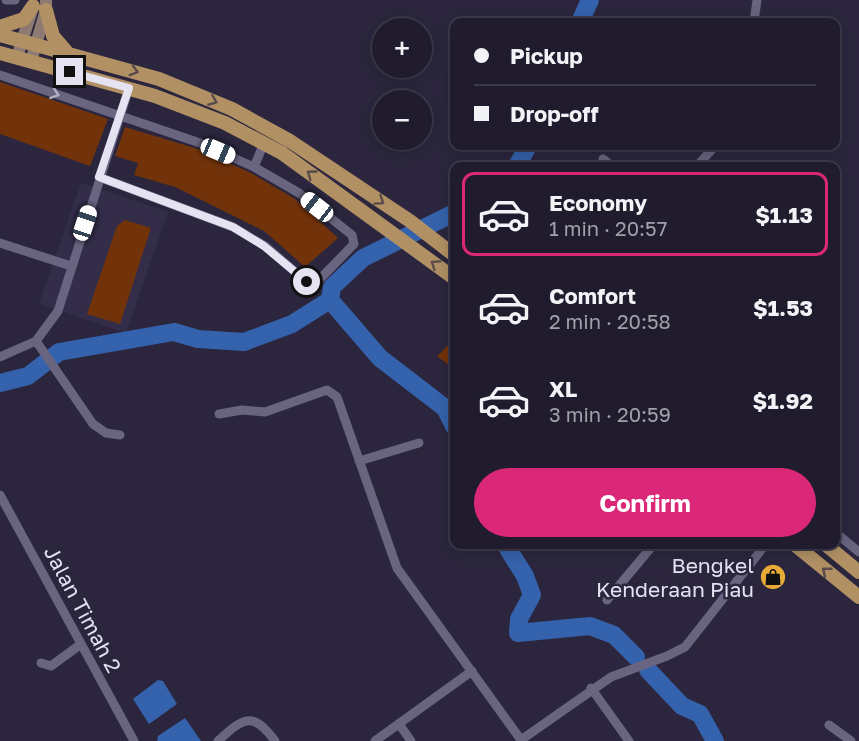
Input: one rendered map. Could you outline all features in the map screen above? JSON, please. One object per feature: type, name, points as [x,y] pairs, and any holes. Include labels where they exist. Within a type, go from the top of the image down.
[{"type":"main road","points":[[0,27],[24,19],[41,4],[53,36],[68,53]]},
{"type":"main road","points":[[0,35],[159,79],[232,109],[290,141],[410,220],[450,252]]},
{"type":"main road","points":[[17,57],[29,43]]},
{"type":"main road","points":[[0,53],[129,88],[225,123],[264,143],[450,275]]},
{"type":"main road","points":[[800,549],[859,597]]},
{"type":"main road","points":[[831,549],[859,572]]},
{"type":"street","points":[[6,0],[15,0]]},
{"type":"street","points":[[755,18],[757,0]]},
{"type":"street","points":[[31,61],[29,43],[41,4]]},
{"type":"street","points":[[0,75],[200,143],[254,166],[299,193],[352,235],[354,244],[318,281],[307,282],[264,246],[233,227],[99,177]]},
{"type":"street","points":[[0,357],[36,341],[58,310],[129,88]]},
{"type":"street","points":[[254,166],[264,143]]},
{"type":"street","points":[[701,162],[711,150]]},
{"type":"street","points":[[603,159],[607,162]]},
{"type":"street","points":[[0,243],[71,266]]},
{"type":"street","points":[[36,341],[93,424],[106,433],[120,435]]},
{"type":"street","points":[[219,414],[242,410],[265,412],[327,390],[337,397],[397,568],[521,740],[591,688],[611,677],[685,647],[762,549]]},
{"type":"street","points":[[359,461],[419,443]]},
{"type":"street","name":"Jalan Timah 2","points":[[0,495],[134,741]]},
{"type":"street","points":[[840,536],[859,552]]},
{"type":"street","points":[[607,600],[650,549]]},
{"type":"street","points":[[41,663],[51,666],[81,644]]},
{"type":"street","points":[[375,741],[472,671]]},
{"type":"street","points":[[591,688],[629,741]]},
{"type":"street","points":[[218,741],[245,720],[253,719],[262,724],[275,741]]},
{"type":"street","points":[[399,724],[411,741]]},
{"type":"street","points":[[829,725],[851,741]]},
{"type":"shaded area","points":[[81,183],[168,212],[126,333],[39,304]]},
{"type":"water","points":[[158,680],[163,681],[177,704],[149,724],[133,699]]},
{"type":"water","points":[[185,718],[201,741],[157,741],[158,736]]},
{"type":"building","points":[[0,82],[108,119],[90,166],[0,134]]},
{"type":"building","points":[[125,127],[198,149],[251,173],[295,199],[338,238],[305,267],[264,231],[175,187],[134,175],[138,163],[115,156]]},
{"type":"building","points":[[125,220],[151,228],[120,324],[87,314],[117,226]]},
{"type":"building","points":[[450,344],[450,366],[437,356]]},
{"type":"waterway","points":[[582,18],[590,0]]},
{"type":"waterway","points":[[519,162],[526,150]]},
{"type":"waterway","points":[[330,300],[332,287],[363,258],[450,215]]},
{"type":"waterway","points":[[330,300],[380,358],[445,408],[450,418]]},
{"type":"waterway","points":[[0,383],[28,376],[59,352],[174,332],[198,339],[244,342],[292,324],[330,300]]},
{"type":"waterway","points":[[508,549],[525,576],[532,595],[519,619],[518,633],[590,626],[614,635],[636,657]]},
{"type":"waterway","points":[[648,670],[682,706],[700,714],[715,741]]},
{"type":"place","name":"Bengkel Kenderaan Piau","points":[[773,577]]},
{"type":"route","points":[[70,72],[129,88],[99,177],[233,227],[264,246],[307,282]]}]
